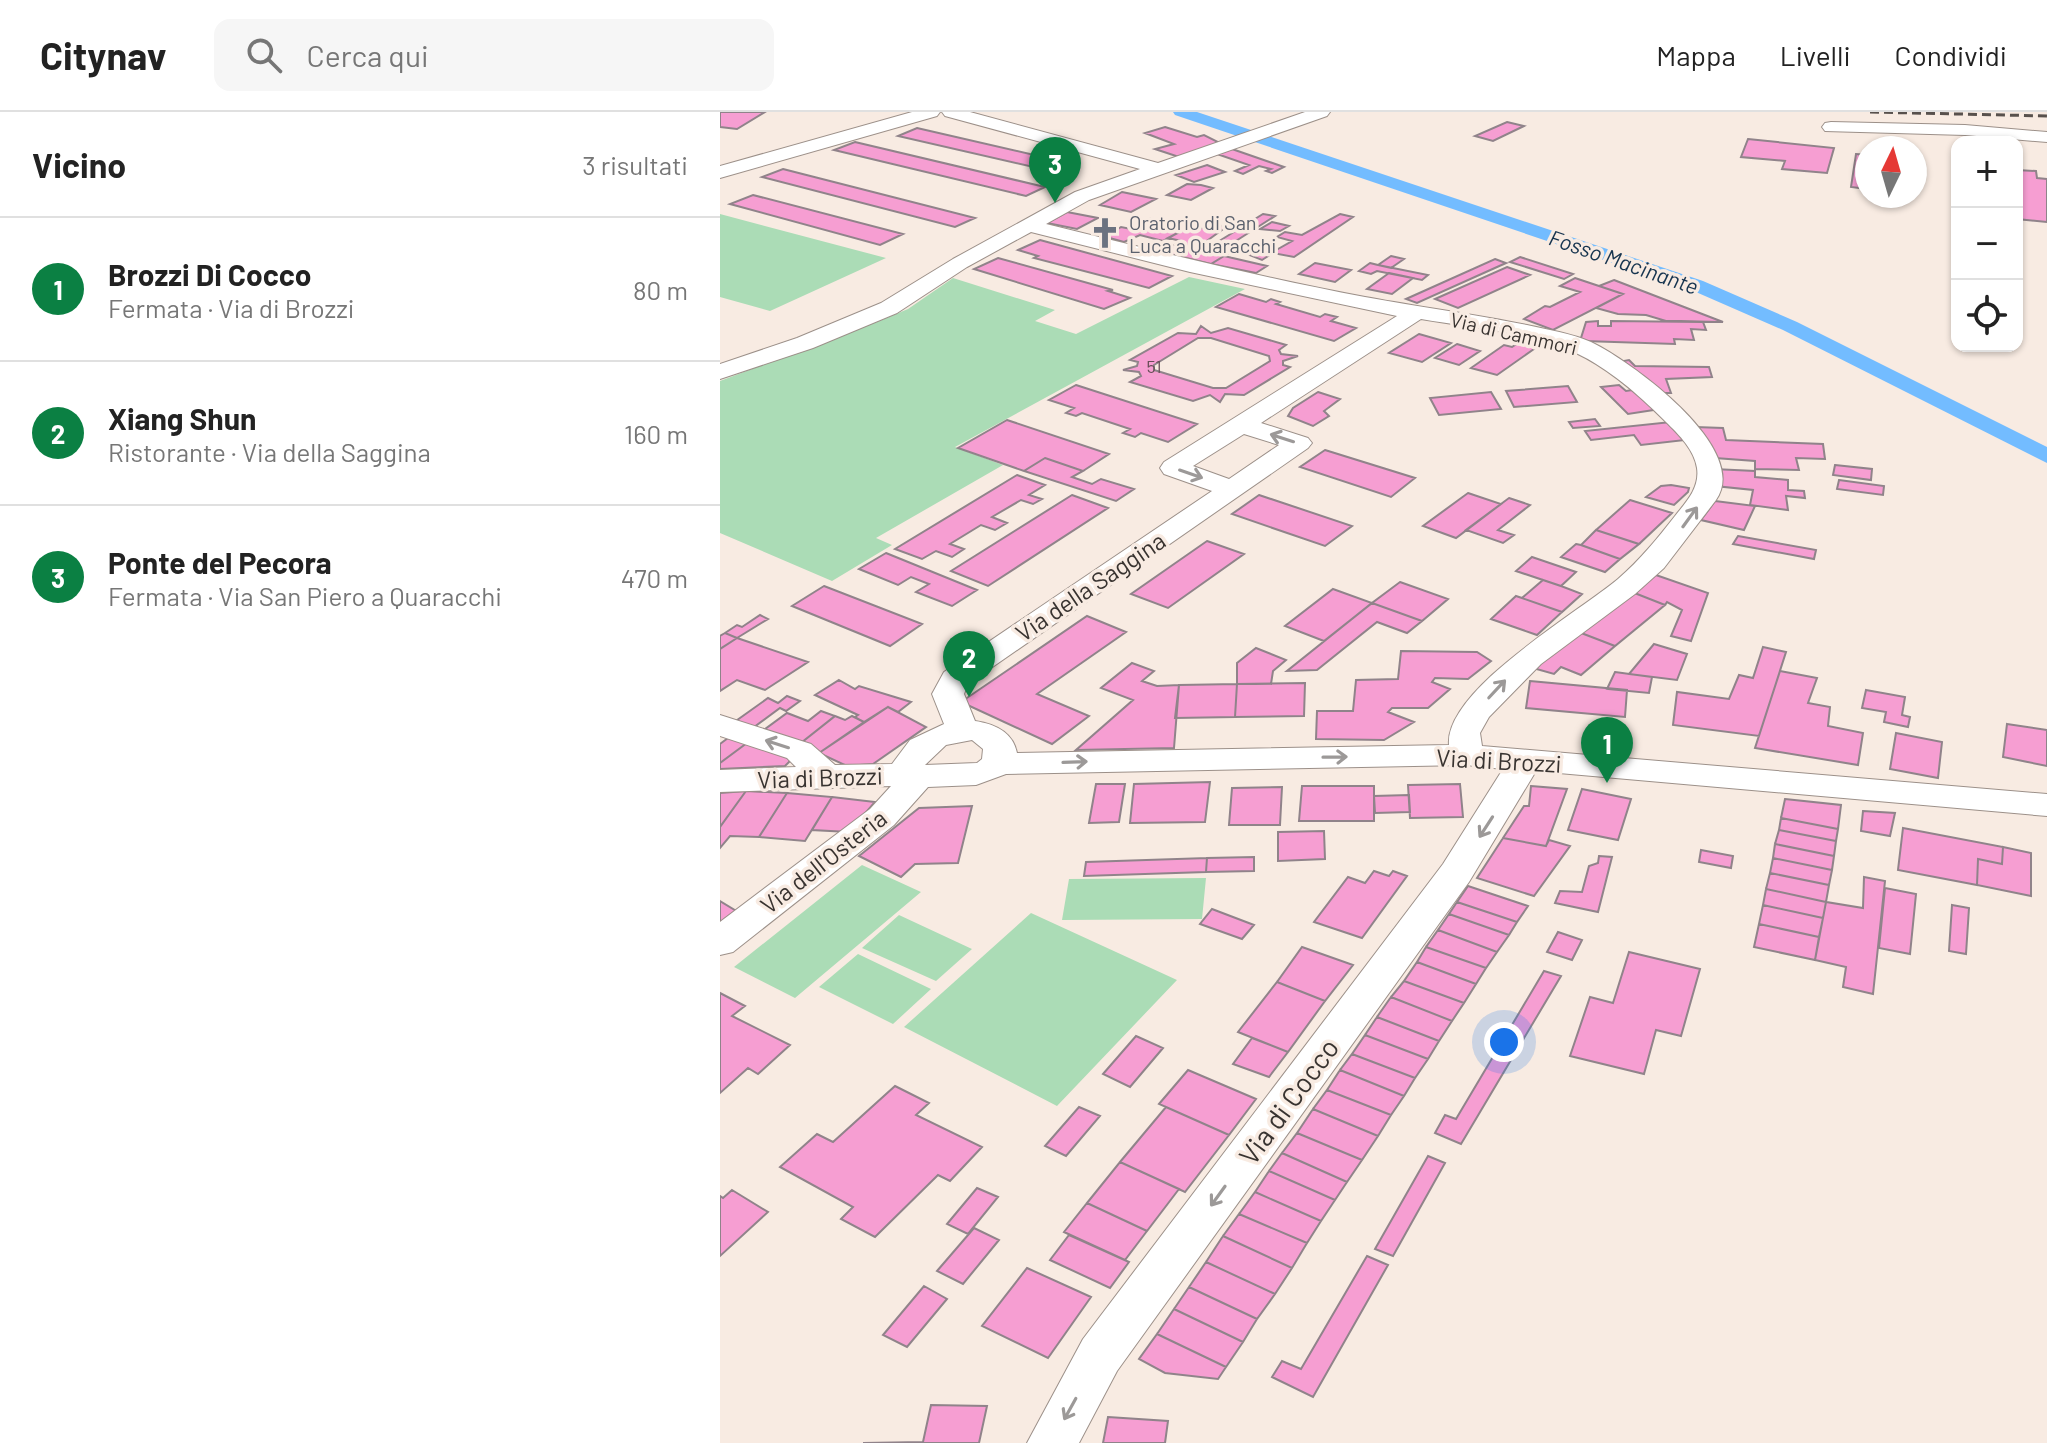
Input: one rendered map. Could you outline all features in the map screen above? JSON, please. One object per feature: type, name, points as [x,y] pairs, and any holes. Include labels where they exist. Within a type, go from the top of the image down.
[{"type":"street","points":[[720,172],[931,112]]},
{"type":"street","points":[[951,112],[1159,169]]},
{"type":"street","points":[[720,372],[805,343],[889,308],[1027,225],[1082,196],[1321,112]]},
{"type":"street","points":[[1831,127],[1965,130],[2047,137]]},
{"type":"street","name":"Via di Cammori","points":[[1027,225],[1190,266],[1563,340],[1585,348],[1660,400],[1695,437],[1710,468],[1707,494],[1654,562],[1625,588],[1530,657],[1475,713],[1464,733],[1466,755]]},
{"type":"street","points":[[1232,489],[1173,468],[1416,313]]},
{"type":"street","name":"Via della Saggina","points":[[963,730],[948,694],[955,679],[1299,443],[1241,425]]},
{"type":"street","points":[[720,725],[799,751],[826,775]]},
{"type":"street","points":[[963,730],[980,731],[996,741],[1001,755],[997,764]]},
{"type":"street","name":"Via di Brozzi","points":[[920,775],[906,770],[918,749],[939,736],[963,730]]},
{"type":"street","name":"Via di Brozzi","points":[[720,781],[826,775],[981,773],[997,764],[1466,755],[2047,805]]},
{"type":"street","name":"Via di Cocco","points":[[1052,1443],[1100,1355],[1456,873],[1517,776],[1524,759]]},
{"type":"street","name":"Via dell'Osteria","points":[[720,942],[882,817],[920,775]]},
{"type":"green space","points":[[720,214],[886,258],[770,311],[720,297]]},
{"type":"green space","points":[[1189,277],[1245,289],[955,447],[1003,465],[876,538],[892,545],[832,581],[720,533],[720,381],[908,309],[953,278],[1055,310],[1035,321],[1076,334]]},
{"type":"green space","points":[[862,865],[921,892],[795,998],[734,967]]},
{"type":"green space","points":[[1206,878],[1202,919],[1062,920],[1069,879]]},
{"type":"green space","points":[[1031,913],[1177,980],[1057,1106],[904,1027]]},
{"type":"green space","points":[[899,915],[972,949],[936,981],[862,948]]},
{"type":"green space","points":[[858,954],[931,989],[893,1024],[819,987]]},
{"type":"building","points":[[720,112],[765,112],[737,129],[720,127]]},
{"type":"building","points":[[1507,122],[1524,126],[1493,141],[1475,136]]},
{"type":"building","points":[[1165,127],[1197,137],[1204,135],[1222,144],[1182,158],[1155,149],[1174,144],[1145,133]]},
{"type":"building","points":[[917,128],[1069,163],[1051,171],[898,136]]},
{"type":"building","points":[[1748,139],[1834,148],[1827,173],[1782,169],[1785,161],[1741,157]]},
{"type":"building","points":[[855,142],[1045,187],[1026,196],[834,150]]},
{"type":"building","points":[[1232,149],[1284,167],[1272,173],[1266,171],[1271,169],[1259,166],[1243,174],[1235,171],[1249,165],[1217,154]]},
{"type":"building","points":[[1855,161],[1855,188],[1851,187]]},
{"type":"building","points":[[1207,165],[1225,172],[1194,182],[1176,175]]},
{"type":"building","points":[[783,169],[975,218],[955,227],[762,177]]},
{"type":"building","points":[[2023,170],[2036,171],[2037,178],[2047,179],[2047,222],[2023,220]]},
{"type":"building","points":[[1187,184],[1213,188],[1191,200],[1167,195]]},
{"type":"building","points":[[1122,192],[1156,199],[1131,212],[1100,205]]},
{"type":"building","points":[[753,195],[903,234],[880,245],[730,204]]},
{"type":"building","points":[[1067,212],[1098,218],[1077,229],[1047,223]]},
{"type":"building","points":[[1263,214],[1275,216],[1228,246],[1216,243]]},
{"type":"building","points":[[1340,214],[1353,217],[1294,257],[1273,253],[1262,260],[1247,254],[1259,245],[1278,249],[1292,241],[1277,237],[1285,232],[1302,235]]},
{"type":"building","points":[[1149,218],[1189,227],[1163,241],[1140,235],[1124,242],[1106,237],[1121,227],[1131,229]]},
{"type":"building","points":[[1272,222],[1289,226],[1280,231],[1260,229]]},
{"type":"building","points":[[1210,223],[1226,227],[1204,243],[1213,245],[1207,248],[1229,253],[1211,264],[1162,252],[1181,241],[1168,238],[1189,227],[1200,229]]},
{"type":"building","points":[[1040,240],[1172,276],[1149,288],[1034,258],[1038,256],[1018,250]]},
{"type":"building","points":[[1224,256],[1267,266],[1256,273],[1211,264]]},
{"type":"building","points":[[1391,256],[1404,259],[1391,268],[1378,265]]},
{"type":"building","points":[[1520,257],[1573,274],[1564,279],[1510,262]]},
{"type":"building","points":[[998,258],[1113,290],[1108,291],[1130,298],[1104,309],[974,269]]},
{"type":"building","points":[[1495,259],[1506,263],[1417,303],[1406,299]]},
{"type":"building","points":[[1315,263],[1351,270],[1335,282],[1299,274]]},
{"type":"building","points":[[1370,263],[1428,275],[1422,280],[1377,271],[1371,274],[1359,271]]},
{"type":"building","points":[[1507,267],[1530,275],[1458,308],[1435,299]]},
{"type":"building","points":[[1389,273],[1413,278],[1392,294],[1367,289]]},
{"type":"building","points":[[1575,278],[1623,294],[1553,330],[1524,319],[1545,306],[1550,307],[1580,292],[1560,286]]},
{"type":"building","points":[[1614,280],[1723,322],[1666,321],[1596,308],[1623,294],[1599,286]]},
{"type":"building","points":[[1239,294],[1266,302],[1271,299],[1280,302],[1276,304],[1320,317],[1325,314],[1337,317],[1331,321],[1356,328],[1334,341],[1216,307]]},
{"type":"building","points":[[1598,321],[1598,326],[1611,326],[1611,321],[1703,322],[1706,330],[1691,329],[1694,340],[1674,339],[1675,344],[1584,341],[1581,338],[1586,322]]},
{"type":"building","points":[[1201,326],[1211,333],[1228,328],[1286,345],[1279,350],[1281,354],[1298,356],[1283,361],[1283,365],[1290,367],[1244,395],[1225,394],[1220,402],[1210,395],[1193,401],[1130,382],[1141,376],[1139,372],[1123,370],[1137,366],[1138,362],[1130,360],[1178,333],[1196,334]],"holes":[[[1198,338],[1211,338],[1269,356],[1270,361],[1226,388],[1213,388],[1154,370],[1154,365]]]},
{"type":"building","points":[[1419,334],[1451,343],[1422,362],[1389,353]]},
{"type":"building","points":[[1520,335],[1544,342],[1497,375],[1471,368],[1504,345],[1512,347],[1518,343],[1511,341]]},
{"type":"building","points":[[1457,344],[1480,351],[1459,365],[1435,358]]},
{"type":"building","points":[[1629,360],[1635,366],[1709,367],[1712,377],[1666,379],[1671,393],[1656,393],[1613,363]]},
{"type":"building","points":[[1076,385],[1197,424],[1168,442],[1141,433],[1135,437],[1123,433],[1130,429],[1082,413],[1076,416],[1066,413],[1074,408],[1049,400]]},
{"type":"building","points":[[1619,385],[1626,391],[1639,389],[1660,409],[1628,414],[1601,387]]},
{"type":"building","points":[[1568,386],[1577,402],[1514,407],[1506,391]]},
{"type":"building","points":[[1318,392],[1340,399],[1324,411],[1329,416],[1313,426],[1288,416],[1293,408]]},
{"type":"building","points":[[1491,392],[1501,409],[1439,415],[1430,398]]},
{"type":"building","points":[[1595,419],[1600,426],[1573,428],[1569,422]]},
{"type":"building","points":[[1007,420],[1109,454],[1083,471],[1045,458],[1024,471],[958,448]]},
{"type":"building","points":[[1671,422],[1685,440],[1641,445],[1634,435],[1591,440],[1585,431]]},
{"type":"building","points":[[1695,427],[1723,428],[1726,440],[1823,444],[1825,459],[1796,458],[1799,470],[1755,469],[1755,461],[1715,458]]},
{"type":"building","points":[[1325,450],[1415,478],[1391,497],[1300,467]]},
{"type":"building","points":[[1045,458],[1083,471],[1072,477],[1092,484],[1101,479],[1134,489],[1116,501],[1024,471]]},
{"type":"building","points":[[1835,465],[1872,469],[1871,480],[1833,475]]},
{"type":"building","points":[[1713,469],[1755,471],[1755,477],[1788,480],[1788,490],[1804,491],[1805,498],[1786,496],[1788,510],[1750,505],[1753,490],[1715,486]]},
{"type":"building","points":[[1017,475],[1045,485],[1029,495],[1042,499],[1033,504],[1021,500],[992,517],[1007,523],[995,530],[981,525],[950,544],[964,549],[952,557],[936,551],[922,559],[895,549]]},
{"type":"building","points":[[1839,480],[1884,486],[1883,495],[1837,489]]},
{"type":"building","points":[[1661,486],[1689,488],[1674,505],[1646,497]]},
{"type":"building","points":[[1468,493],[1501,504],[1456,538],[1423,526]]},
{"type":"building","points":[[1072,495],[1108,508],[988,586],[951,571]]},
{"type":"building","points":[[1259,495],[1352,526],[1325,546],[1232,514]]},
{"type":"building","points":[[1509,498],[1530,505],[1498,530],[1514,535],[1503,543],[1466,530]]},
{"type":"building","points":[[1630,500],[1672,513],[1639,544],[1596,530]]},
{"type":"building","points":[[1715,501],[1755,506],[1744,530],[1701,520]]},
{"type":"building","points":[[1596,530],[1639,544],[1620,559],[1581,545]]},
{"type":"building","points":[[1738,536],[1816,550],[1814,559],[1733,544]]},
{"type":"building","points":[[1207,541],[1244,554],[1168,608],[1131,594]]},
{"type":"building","points":[[1576,544],[1620,559],[1605,572],[1561,557]]},
{"type":"building","points":[[886,553],[977,590],[952,606],[916,592],[929,584],[911,577],[898,585],[859,569]]},
{"type":"building","points":[[1532,557],[1576,572],[1561,586],[1516,571]]},
{"type":"building","points":[[1653,574],[1708,593],[1691,641],[1671,636],[1682,610],[1667,602],[1665,605],[1632,592]]},
{"type":"building","points":[[1543,580],[1582,594],[1562,612],[1522,598]]},
{"type":"building","points":[[1400,582],[1448,599],[1422,621],[1372,603]]},
{"type":"building","points":[[824,586],[922,624],[890,646],[792,606]]},
{"type":"building","points":[[1333,589],[1372,603],[1324,641],[1285,626]]},
{"type":"building","points":[[1632,592],[1665,605],[1615,646],[1576,631]]},
{"type":"building","points":[[1516,596],[1562,612],[1537,635],[1491,619]]},
{"type":"building","points":[[1372,603],[1422,621],[1407,633],[1377,622],[1317,670],[1287,671]]},
{"type":"building","points":[[760,615],[768,619],[737,638],[725,633],[737,625],[742,627]]},
{"type":"building","points":[[1087,616],[1126,632],[1037,694],[1089,716],[1052,744],[961,702]]},
{"type":"building","points":[[1576,631],[1615,646],[1581,675],[1561,667],[1554,674],[1533,668]]},
{"type":"building","points":[[725,633],[737,638],[720,649],[720,636]]},
{"type":"building","points":[[737,638],[808,662],[765,690],[737,680],[720,691],[720,649]]},
{"type":"building","points":[[1654,644],[1687,654],[1677,680],[1629,674]]},
{"type":"building","points":[[1763,647],[1786,652],[1759,736],[1673,725],[1677,692],[1729,699],[1739,675],[1753,678]]},
{"type":"building","points":[[1256,648],[1286,660],[1273,671],[1271,684],[1237,684],[1237,663]]},
{"type":"building","points":[[1401,651],[1477,652],[1491,661],[1468,679],[1435,678],[1432,682],[1450,689],[1428,708],[1392,708],[1388,712],[1414,722],[1384,740],[1316,739],[1317,711],[1353,711],[1356,680],[1398,679]]},
{"type":"building","points":[[1132,663],[1154,671],[1142,681],[1157,686],[1179,685],[1174,748],[1076,750],[1133,700],[1101,688]]},
{"type":"building","points":[[1780,671],[1817,678],[1808,703],[1830,707],[1828,726],[1863,733],[1858,765],[1755,748]]},
{"type":"building","points":[[1615,672],[1652,677],[1649,693],[1607,689]]},
{"type":"building","points":[[839,680],[855,689],[859,686],[911,702],[898,712],[888,707],[864,722],[855,717],[858,715],[815,695]]},
{"type":"building","points":[[1530,681],[1627,690],[1625,717],[1526,708]]},
{"type":"building","points":[[1305,683],[1304,716],[1235,717],[1237,684]]},
{"type":"building","points":[[1237,684],[1235,717],[1175,718],[1179,685]]},
{"type":"building","points":[[1866,690],[1905,697],[1902,715],[1910,717],[1908,727],[1884,722],[1886,712],[1862,708]]},
{"type":"building","points":[[787,696],[800,701],[786,711],[780,708],[750,730],[733,723],[768,698],[778,703]]},
{"type":"building","points":[[888,707],[926,727],[873,764],[847,766],[819,753]]},
{"type":"building","points":[[821,711],[835,716],[797,746],[761,732],[787,713],[808,721]]},
{"type":"building","points":[[835,716],[845,720],[852,716],[864,722],[819,753],[797,746]]},
{"type":"building","points":[[2007,724],[2047,730],[2047,766],[2003,757]]},
{"type":"building","points":[[1896,733],[1942,742],[1938,778],[1890,769]]},
{"type":"building","points":[[732,735],[751,740],[720,763],[720,744]]},
{"type":"building","points":[[751,740],[795,756],[785,766],[720,769],[720,763]]},
{"type":"building","points":[[1210,782],[1205,822],[1130,823],[1134,784]]},
{"type":"building","points":[[1096,784],[1125,784],[1119,822],[1089,823]]},
{"type":"building","points":[[1460,784],[1463,817],[1410,818],[1408,785]]},
{"type":"building","points":[[1302,786],[1374,786],[1374,821],[1299,821]]},
{"type":"building","points":[[1531,786],[1567,789],[1546,846],[1503,838],[1524,806],[1529,806]]},
{"type":"building","points":[[1282,787],[1280,825],[1229,825],[1232,788]]},
{"type":"building","points":[[1582,789],[1631,799],[1618,840],[1568,830]]},
{"type":"building","points":[[746,791],[787,793],[759,837],[730,836],[720,848],[720,827]]},
{"type":"building","points":[[746,791],[720,827],[720,793]]},
{"type":"building","points":[[787,793],[832,797],[805,841],[759,837]]},
{"type":"building","points":[[1409,795],[1410,812],[1375,813],[1374,796]]},
{"type":"building","points":[[832,797],[875,802],[849,832],[812,830]]},
{"type":"building","points":[[1785,799],[1841,805],[1838,829],[1781,818]]},
{"type":"building","points":[[972,806],[958,863],[915,864],[901,877],[859,856],[919,808]]},
{"type":"building","points":[[1863,811],[1895,813],[1890,836],[1861,831]]},
{"type":"building","points":[[1781,818],[1838,829],[1836,841],[1779,830]]},
{"type":"building","points":[[1903,828],[2003,847],[2002,864],[1978,859],[1977,885],[1898,870]]},
{"type":"building","points":[[1779,830],[1836,841],[1834,856],[1775,844]]},
{"type":"building","points":[[1324,831],[1325,859],[1278,861],[1278,832]]},
{"type":"building","points":[[1503,838],[1546,846],[1549,840],[1570,846],[1534,896],[1477,878]]},
{"type":"building","points":[[1775,844],[1834,856],[1832,870],[1773,858]]},
{"type":"building","points":[[2003,847],[2031,853],[2031,896],[1977,885],[1978,859],[2002,864]]},
{"type":"building","points":[[1701,850],[1733,856],[1731,868],[1699,862]]},
{"type":"building","points":[[1599,856],[1612,857],[1598,912],[1555,903],[1560,891],[1582,892],[1589,866],[1598,863]]},
{"type":"building","points":[[1254,857],[1254,871],[1206,872],[1207,858]]},
{"type":"building","points":[[1207,858],[1206,872],[1084,876],[1086,862]]},
{"type":"building","points":[[1773,858],[1832,870],[1829,885],[1770,873]]},
{"type":"building","points":[[1374,871],[1389,876],[1393,871],[1407,876],[1362,938],[1314,922],[1348,877],[1365,883]]},
{"type":"building","points":[[1770,873],[1829,885],[1826,902],[1766,889]]},
{"type":"building","points":[[1864,877],[1885,881],[1873,994],[1843,987],[1846,967],[1815,960],[1826,902],[1863,908]]},
{"type":"building","points":[[1468,886],[1528,906],[1517,922],[1457,902]]},
{"type":"building","points":[[1885,888],[1916,894],[1910,954],[1879,948]]},
{"type":"building","points":[[1766,889],[1826,902],[1823,918],[1763,905]]},
{"type":"building","points":[[720,901],[738,912],[720,924]]},
{"type":"building","points":[[1457,902],[1517,922],[1509,935],[1449,914]]},
{"type":"building","points":[[1763,905],[1823,918],[1819,937],[1759,924]]},
{"type":"building","points":[[1952,905],[1969,908],[1966,954],[1949,951]]},
{"type":"building","points":[[1212,909],[1254,925],[1242,939],[1200,924]]},
{"type":"building","points":[[1449,914],[1509,935],[1497,952],[1438,930]]},
{"type":"building","points":[[1759,924],[1819,937],[1815,960],[1754,947]]},
{"type":"building","points":[[1438,930],[1497,952],[1486,968],[1426,947]]},
{"type":"building","points":[[1558,932],[1582,940],[1572,960],[1547,952]]},
{"type":"building","points":[[1302,947],[1353,965],[1325,1001],[1277,982]]},
{"type":"building","points":[[1426,947],[1486,968],[1476,984],[1417,962]]},
{"type":"building","points":[[1629,952],[1700,969],[1681,1036],[1656,1030],[1644,1074],[1570,1056],[1590,997],[1613,1003]]},
{"type":"building","points":[[1417,962],[1476,984],[1464,1003],[1404,981]]},
{"type":"building","points":[[1544,971],[1561,976],[1461,1144],[1435,1133],[1445,1115],[1456,1119]]},
{"type":"building","points":[[1404,981],[1464,1003],[1452,1021],[1391,997]]},
{"type":"building","points":[[1277,982],[1325,1001],[1288,1052],[1238,1032]]},
{"type":"building","points":[[720,993],[745,1006],[732,1016],[790,1045],[758,1074],[748,1068],[720,1093]]},
{"type":"building","points":[[1391,997],[1452,1021],[1439,1041],[1377,1017]]},
{"type":"building","points":[[1377,1017],[1439,1041],[1428,1059],[1365,1035]]},
{"type":"building","points":[[1365,1035],[1428,1059],[1415,1078],[1352,1054]]},
{"type":"building","points":[[1136,1036],[1163,1048],[1130,1087],[1103,1074]]},
{"type":"building","points":[[1252,1038],[1288,1052],[1269,1077],[1233,1064]]},
{"type":"building","points":[[1352,1054],[1415,1078],[1404,1096],[1340,1070]]},
{"type":"building","points":[[1188,1070],[1256,1099],[1229,1135],[1159,1104]]},
{"type":"building","points":[[1340,1070],[1404,1096],[1391,1115],[1327,1090]]},
{"type":"building","points":[[895,1086],[929,1103],[916,1115],[982,1147],[950,1181],[938,1175],[875,1237],[841,1219],[853,1207],[780,1167],[817,1134],[833,1142]]},
{"type":"building","points":[[1327,1090],[1391,1115],[1378,1136],[1313,1109]]},
{"type":"building","points":[[1079,1107],[1100,1116],[1066,1156],[1045,1146]]},
{"type":"building","points":[[1166,1107],[1229,1135],[1185,1192],[1120,1162]]},
{"type":"building","points":[[1313,1109],[1378,1136],[1362,1160],[1297,1133]]},
{"type":"building","points":[[1297,1133],[1362,1160],[1347,1182],[1282,1153]]},
{"type":"building","points":[[1282,1153],[1347,1182],[1335,1200],[1269,1171]]},
{"type":"building","points":[[1428,1156],[1445,1163],[1393,1256],[1375,1249]]},
{"type":"building","points":[[1120,1162],[1179,1189],[1147,1231],[1087,1203]]},
{"type":"building","points":[[1269,1171],[1335,1200],[1321,1221],[1255,1192]]},
{"type":"building","points":[[977,1188],[998,1197],[968,1234],[947,1224]]},
{"type":"building","points":[[732,1190],[768,1212],[720,1256],[720,1196],[723,1198]]},
{"type":"building","points":[[1255,1192],[1321,1221],[1307,1243],[1239,1214]]},
{"type":"building","points":[[1087,1203],[1147,1231],[1125,1260],[1064,1232]]},
{"type":"building","points":[[1239,1214],[1307,1243],[1292,1268],[1223,1236]]},
{"type":"building","points":[[974,1228],[999,1240],[963,1284],[937,1271]]},
{"type":"building","points":[[1069,1235],[1129,1262],[1110,1288],[1050,1260]]},
{"type":"building","points":[[1223,1236],[1292,1268],[1275,1294],[1206,1262]]},
{"type":"building","points":[[1367,1256],[1388,1265],[1313,1397],[1272,1377],[1282,1361],[1301,1369]]},
{"type":"building","points":[[1206,1262],[1275,1294],[1257,1319],[1189,1287]]},
{"type":"building","points":[[1027,1268],[1091,1297],[1048,1358],[982,1326]]},
{"type":"building","points":[[924,1286],[947,1299],[907,1347],[883,1335]]},
{"type":"building","points":[[1189,1287],[1257,1319],[1243,1342],[1174,1309]]},
{"type":"building","points":[[1174,1309],[1243,1342],[1226,1367],[1157,1334]]},
{"type":"building","points":[[1157,1334],[1226,1367],[1218,1379],[1165,1373],[1139,1359]]},
{"type":"building","points":[[931,1405],[987,1406],[979,1443],[863,1443],[923,1442]]},
{"type":"building","points":[[1108,1417],[1168,1421],[1165,1443],[1103,1443]]},
{"type":"waterway","name":"Fosso Macinante","points":[[1181,112],[1696,285],[1790,326],[2047,456]]},
{"type":"railway","points":[[1870,112],[2047,116]]},
{"type":"place","name":"Ponte del Pecora","points":[[1055,203]]},
{"type":"place","name":"Oratorio di San Luca a Quaracchi","points":[[1105,233]]},
{"type":"place","name":"Xiang Shun","points":[[969,697]]},
{"type":"place","name":"Brozzi Di Cocco","points":[[1607,783]]}]
